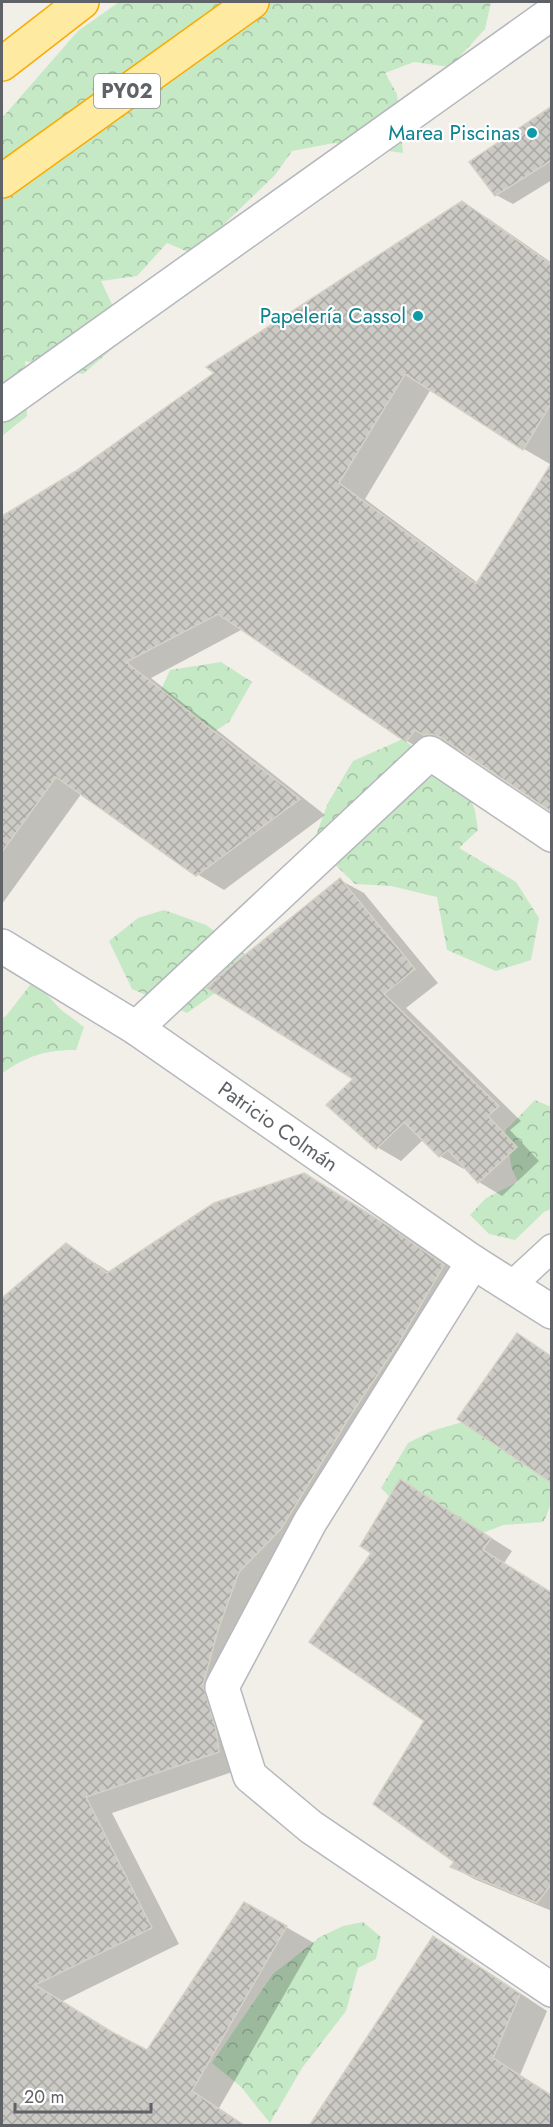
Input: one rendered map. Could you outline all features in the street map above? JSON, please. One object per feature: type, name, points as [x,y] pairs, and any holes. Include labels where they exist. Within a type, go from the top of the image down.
[{"type":"highway","points":[[2,64],[82,2]]},
{"type":"highway","name":"PY02","points":[[2,181],[252,2]]},
{"type":"street","points":[[2,405],[552,13]]},
{"type":"street","points":[[136,1028],[430,753],[552,835]]},
{"type":"street","name":"Patricio Colmán","points":[[2,946],[136,1028],[473,1262],[552,1311]]},
{"type":"street","points":[[473,1262],[310,1522],[222,1687],[250,1776],[311,1827],[552,1990]]},
{"type":"lane","points":[[511,1286],[552,1248]]},
{"type":"green space","points":[[119,2],[491,2],[485,29],[450,67],[414,62],[385,73],[397,94],[403,153],[334,143],[292,151],[275,175],[193,254],[167,243],[137,276],[101,281],[127,336],[83,374],[25,361],[27,416],[2,436],[2,118],[78,31]]},
{"type":"green space","points":[[221,662],[252,682],[229,722],[200,741],[159,694],[170,670]]},
{"type":"green space","points":[[403,739],[467,789],[475,811],[478,830],[459,848],[516,882],[539,918],[531,960],[496,971],[447,950],[437,897],[391,886],[355,884],[313,843],[328,803],[353,761]]},
{"type":"green space","points":[[164,910],[206,925],[245,954],[225,986],[187,1013],[132,989],[109,941],[138,918]]},
{"type":"green space","points":[[34,980],[60,1009],[84,1027],[76,1050],[37,1055],[2,1073],[2,1018]]},
{"type":"green space","points":[[535,1100],[551,1107],[551,1209],[544,1212],[515,1240],[489,1234],[470,1215],[486,1198],[518,1182],[512,1169],[505,1131]]},
{"type":"green space","points":[[479,1417],[519,1448],[547,1475],[552,1488],[543,1522],[503,1525],[470,1538],[411,1519],[381,1488],[408,1443],[432,1431]]},
{"type":"green space","points":[[363,1922],[381,1937],[376,1959],[358,1968],[346,2011],[302,2068],[270,2123],[241,2087],[212,2063],[273,1974],[320,1937],[343,1926]]},
{"type":"building","name":"Marea Piscinas","points":[[552,106],[552,160],[495,196],[469,162]]},
{"type":"building","points":[[462,201],[552,265],[552,402],[523,450],[405,374],[339,483],[476,584],[552,462],[552,812],[440,737],[432,734],[424,735],[415,730],[406,742],[218,614],[126,662],[300,799],[196,876],[56,777],[2,852],[2,516],[76,471],[214,373],[206,367]]},
{"type":"building","points":[[340,878],[415,969],[384,994],[499,1106],[488,1116],[517,1147],[478,1183],[448,1150],[439,1157],[404,1122],[376,1149],[326,1105],[353,1079],[207,988]]},
{"type":"building","points":[[304,1173],[382,1222],[444,1265],[398,1344],[352,1413],[281,1529],[239,1572],[218,1630],[203,1685],[216,1729],[219,1752],[86,1797],[152,1928],[35,1985],[112,2032],[147,2050],[244,1902],[287,1926],[192,2091],[245,2126],[2,2126],[2,1298],[66,1243],[107,1273],[214,1203]]},
{"type":"building","points":[[517,1333],[552,1357],[552,1483],[457,1419]]},
{"type":"building","points":[[400,1479],[491,1538],[483,1550],[552,1593],[552,1883],[537,1903],[450,1867],[454,1862],[373,1804],[424,1721],[309,1642],[371,1553],[360,1546]]},
{"type":"building","points":[[433,1936],[520,1994],[493,2058],[552,2096],[552,2126],[309,2126]]},
{"type":"place","name":"Marea Piscinas","points":[[532,133]]},
{"type":"place","name":"Papelería Cassol","points":[[418,316]]}]
